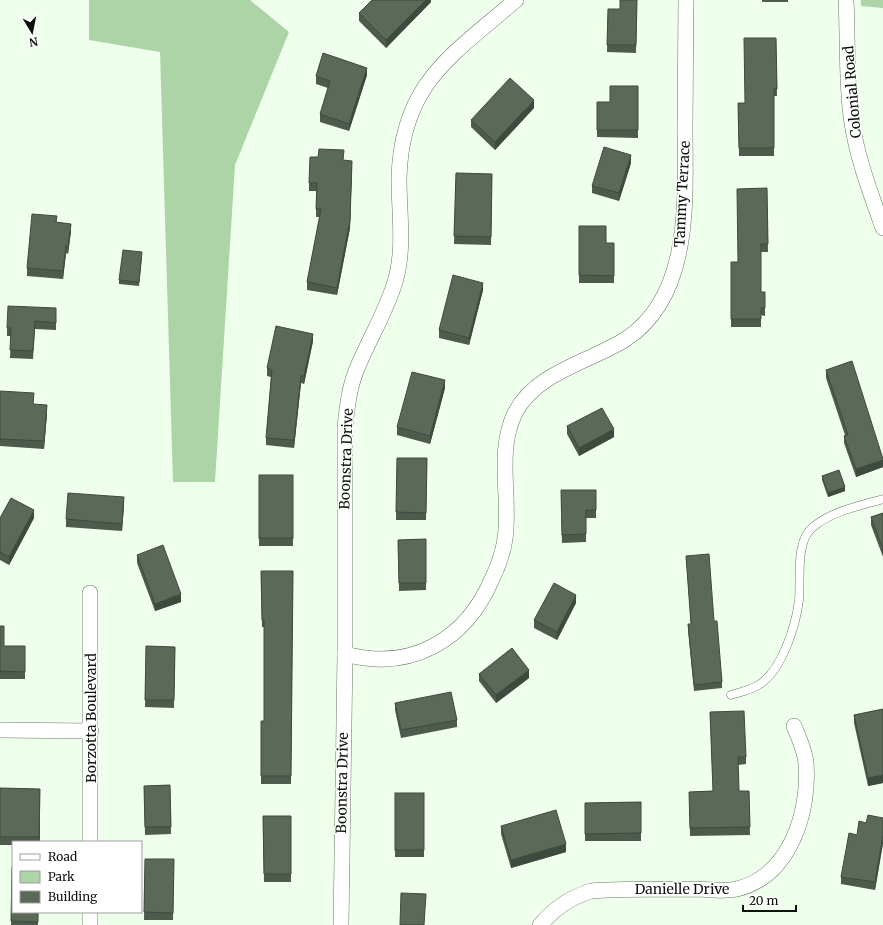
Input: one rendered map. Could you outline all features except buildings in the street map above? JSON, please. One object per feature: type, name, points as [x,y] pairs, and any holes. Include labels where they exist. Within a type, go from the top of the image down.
[{"type":"street","name":"Boonstra Drive","points":[[341,925],[345,654],[345,427],[348,398],[356,372],[395,282],[400,255],[400,165],[406,126],[415,102],[427,80],[442,63],[516,0]]},
{"type":"street","name":"Tammy Terrace","points":[[345,654],[376,660],[399,659],[414,655],[436,646],[455,632],[472,613],[487,592],[498,566],[506,539],[505,454],[508,433],[515,414],[525,397],[538,385],[627,338],[644,324],[658,306],[666,292],[675,269],[681,244],[685,194],[686,0]]},
{"type":"street","name":"Colonial Road","points":[[846,0],[851,115],[855,142],[866,181],[883,228]]},
{"type":"street","name":"Borzotta Boulevard","points":[[90,593],[90,841]]},
{"type":"street","name":"Danielle Drive","points":[[540,925],[557,907],[573,897],[591,891],[698,889],[725,891],[737,889],[755,882],[771,870],[785,854],[796,835],[803,812],[806,788],[806,764],[794,726]]},
{"type":"street","points":[[0,730],[91,731]]},
{"type":"street","points":[[90,913],[90,925]]},
{"type":"lane","points":[[731,695],[760,684],[776,668],[791,634],[799,600],[801,546],[812,528],[837,512],[883,499]]},
{"type":"green space","points":[[89,0],[250,0],[289,32],[235,165],[215,482],[173,482],[160,52],[89,40]]},
{"type":"green space","points":[[861,0],[883,0],[883,8],[861,6]]}]
